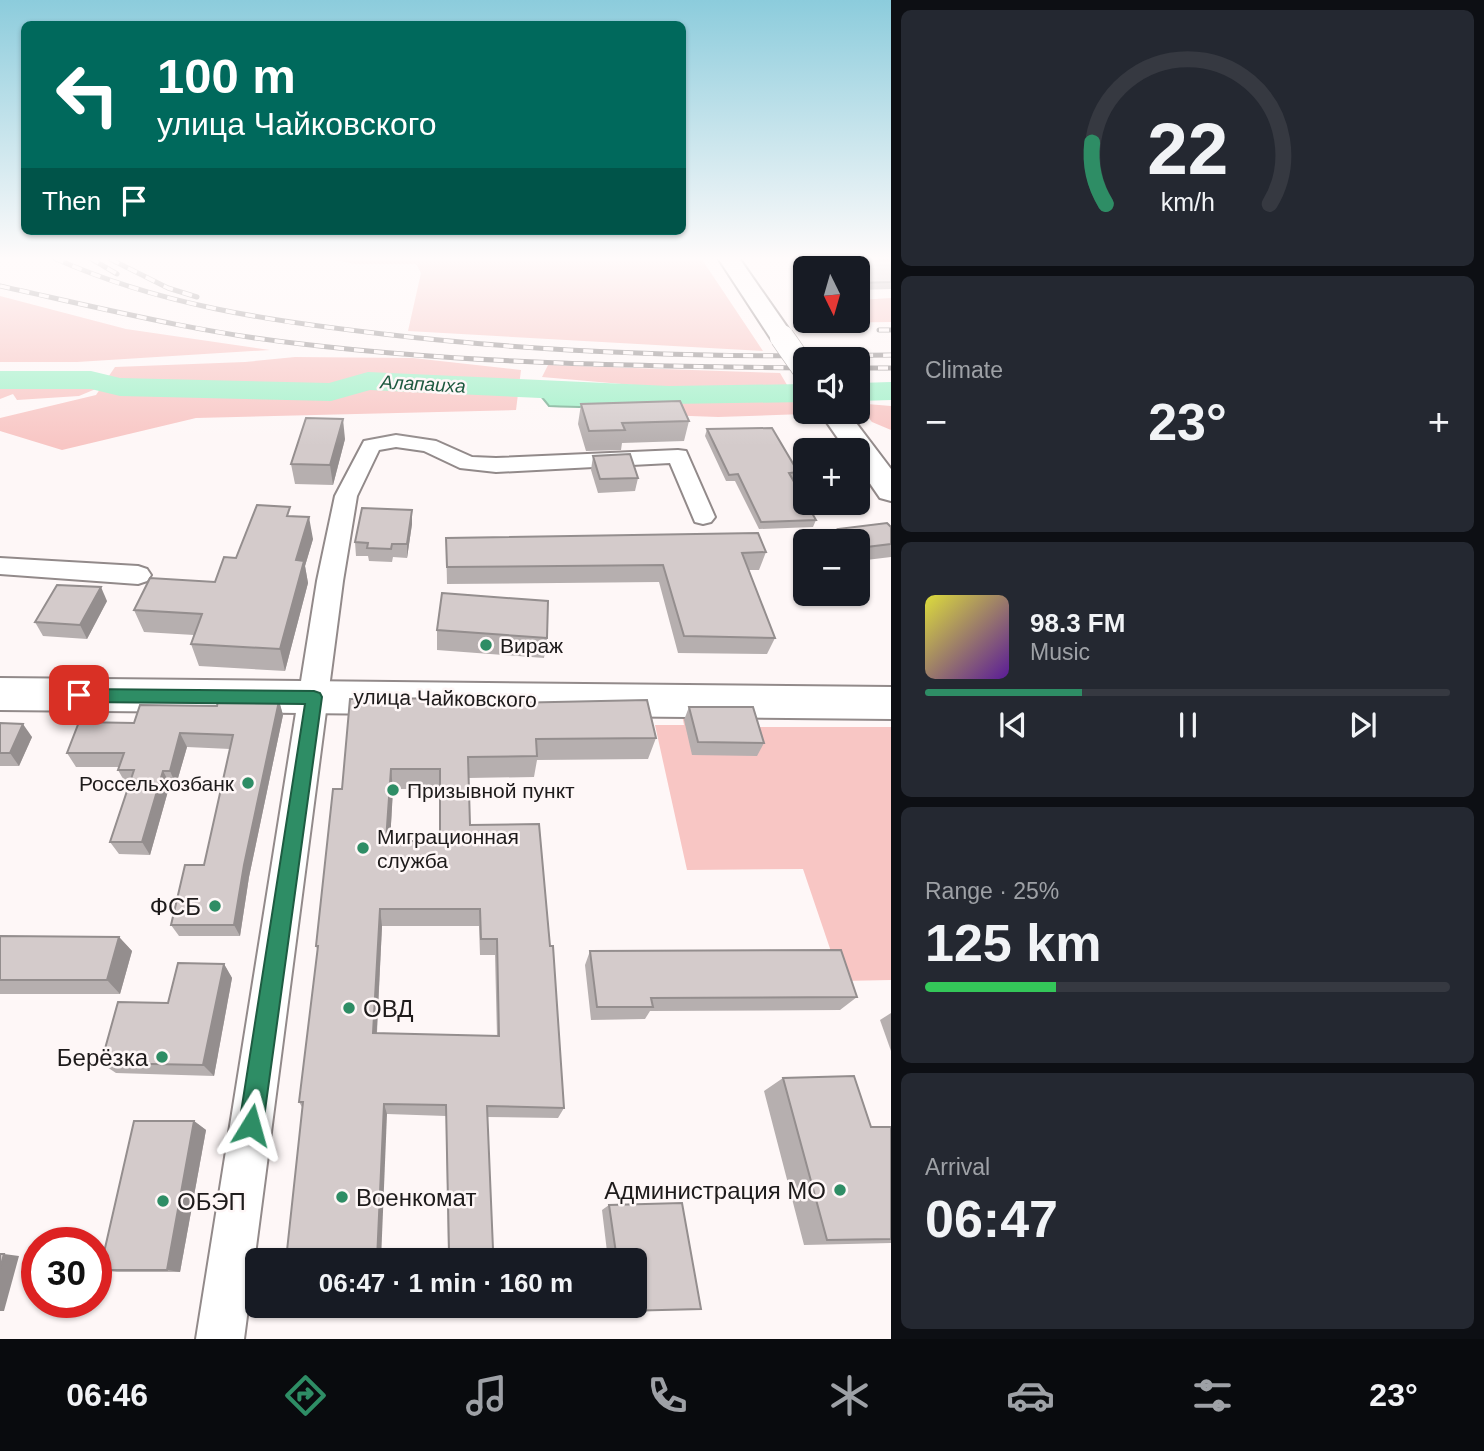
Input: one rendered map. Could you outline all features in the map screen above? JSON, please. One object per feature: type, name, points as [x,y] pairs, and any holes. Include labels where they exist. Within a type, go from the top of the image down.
[{"type":"main road","points":[[771,320],[793,353]]},
{"type":"main road","points":[[842,424],[891,491]]},
{"type":"main road","name":"улица Чайковского","points":[[0,694],[891,703]]},
{"type":"street","points":[[220,1339],[330,580],[346,496],[371,445],[396,442],[429,445],[468,463],[496,465],[678,456],[703,517]]},
{"type":"street","points":[[0,566],[138,575]]},
{"type":"shaded area","points":[[0,320],[93,320],[126,329],[270,350],[77,362],[0,362]]},
{"type":"shaded area","points":[[410,320],[743,320],[763,351],[408,331]]},
{"type":"shaded area","points":[[870,320],[891,320],[870,322]]},
{"type":"shaded area","points":[[295,357],[413,358],[521,370],[516,410],[196,418],[62,450],[0,431],[0,418],[96,395],[115,367],[245,362]]},
{"type":"shaded area","points":[[548,365],[780,373],[793,395],[793,414],[718,417],[609,413],[674,405],[656,387],[542,377]]},
{"type":"shaded area","points":[[94,382],[98,388],[79,396],[17,400],[13,394],[0,399],[0,384],[48,384],[50,389],[73,383]]},
{"type":"shaded area","points":[[546,385],[619,387],[669,395],[625,405],[549,406],[536,390]]},
{"type":"shaded area","points":[[870,404],[891,406],[891,430],[872,422]]},
{"type":"shaded area","points":[[681,710],[748,727],[891,727],[891,980],[841,981],[803,869],[687,870],[655,725],[684,725]]},
{"type":"building","points":[[680,401],[689,421],[622,423],[625,430],[589,431],[581,404]]},
{"type":"building","points":[[306,418],[343,419],[330,465],[291,464]]},
{"type":"building","points":[[772,428],[793,464],[793,473],[789,473],[793,480],[793,515],[813,515],[816,520],[761,522],[738,474],[729,475],[707,429]]},
{"type":"building","points":[[630,454],[638,478],[600,479],[593,456]]},
{"type":"building","points":[[257,505],[290,507],[287,516],[309,517],[296,560],[304,561],[280,649],[191,644],[202,614],[134,610],[150,578],[215,582],[224,557],[236,558]]},
{"type":"building","points":[[362,508],[412,510],[407,544],[392,544],[391,549],[367,548],[368,543],[355,542]]},
{"type":"building","points":[[887,523],[891,527],[891,544],[870,547],[870,529],[838,529]]},
{"type":"building","points":[[758,533],[766,552],[742,553],[775,638],[684,636],[663,565],[447,567],[446,538]]},
{"type":"building","points":[[57,585],[101,587],[80,625],[35,622]]},
{"type":"building","points":[[442,593],[548,601],[547,638],[437,630]]},
{"type":"building","points":[[466,698],[466,704],[647,700],[656,738],[536,739],[537,756],[468,757],[470,825],[539,824],[550,946],[553,946],[564,1108],[487,1106],[493,1248],[449,1248],[446,1105],[384,1104],[378,1248],[287,1248],[303,1102],[299,1102],[333,789],[342,789],[350,699]],"holes":[[[391,769],[440,769],[440,841],[386,841]],[[380,909],[480,909],[481,939],[497,939],[499,1036],[373,1033]]]},
{"type":"building","points":[[218,701],[279,701],[234,925],[171,925],[185,865],[204,865],[233,735],[180,733],[170,771],[163,771],[142,842],[110,842],[134,770],[118,770],[124,753],[67,753],[79,722],[134,723],[140,705],[217,706]]},
{"type":"building","points":[[689,707],[753,707],[764,743],[698,742]]},
{"type":"building","points":[[0,723],[23,724],[10,753],[0,753]]},
{"type":"building","points":[[0,936],[119,937],[107,980],[0,980]]},
{"type":"building","points":[[841,950],[857,997],[651,998],[653,1007],[597,1007],[590,951]]},
{"type":"building","points":[[178,963],[224,964],[203,1065],[101,1063],[118,1002],[168,1003]]},
{"type":"building","name":"Администрация МО","points":[[854,1076],[871,1127],[891,1127],[891,1239],[827,1240],[783,1078]]},
{"type":"building","name":"ОБЭП","points":[[134,1121],[194,1121],[167,1270],[112,1270],[112,1227],[110,1227]]},
{"type":"building","points":[[682,1203],[701,1309],[647,1310],[647,1248],[615,1248],[609,1205]]},
{"type":"waterway","name":"Алапаиха","points":[[0,380],[91,380],[120,387],[331,392],[368,381],[669,395],[793,393]]},
{"type":"waterway","name":"Алапаиха","points":[[870,392],[891,391]]},
{"type":"railway","points":[[158,320],[264,339],[427,356],[553,363],[793,368]]},
{"type":"railway","points":[[281,320],[446,341],[573,350],[764,356],[891,355]]},
{"type":"railway","points":[[879,330],[891,330]]},
{"type":"railway","points":[[870,368],[891,368]]},
{"type":"place","name":"Вираж","points":[[486,645]]},
{"type":"place","name":"Россельхозбанк","points":[[248,783]]},
{"type":"place","name":"Призывной пункт","points":[[393,790]]},
{"type":"place","name":"Миграционная служба","points":[[363,848]]},
{"type":"place","name":"ФСБ","points":[[215,906]]},
{"type":"place","name":"ОВД","points":[[349,1008]]},
{"type":"place","name":"Берёзка","points":[[162,1057]]},
{"type":"place","name":"Администрация МО","points":[[840,1190]]},
{"type":"place","name":"Военкомат","points":[[342,1197]]},
{"type":"place","name":"ОБЭП","points":[[163,1201]]},
{"type":"route","points":[[79,695],[314,697],[251,1125]]}]
